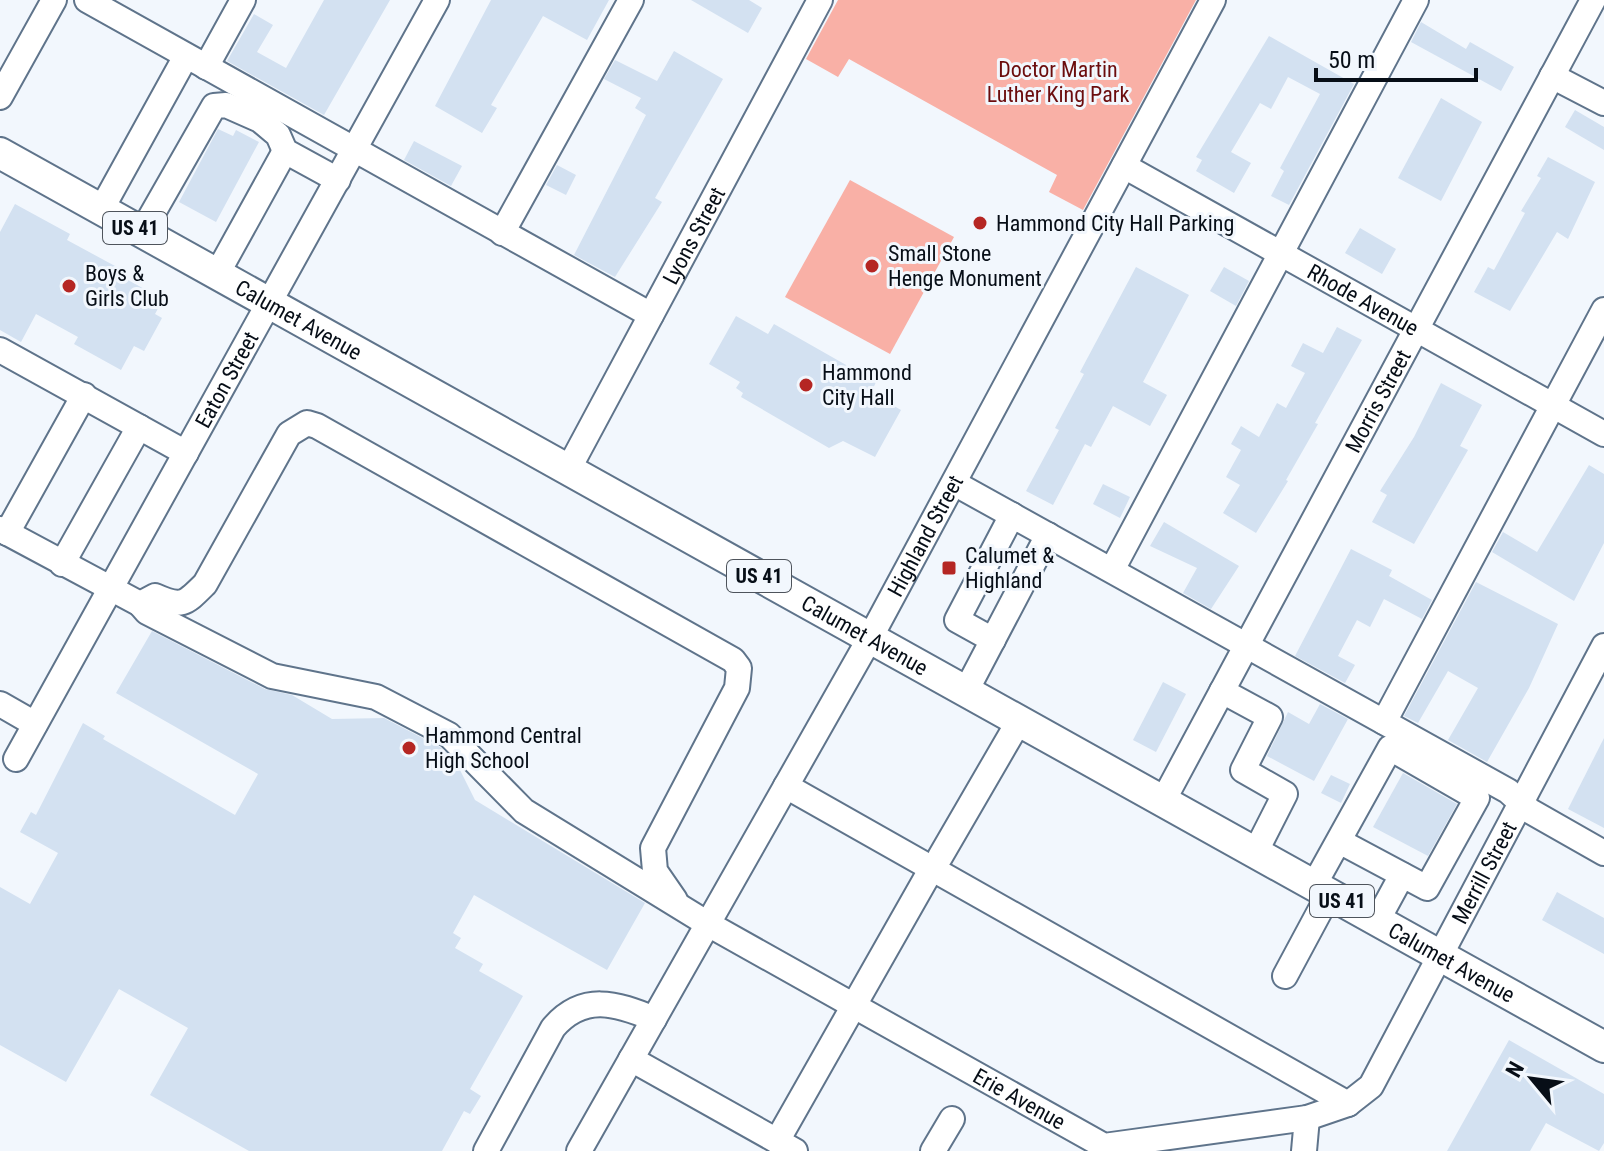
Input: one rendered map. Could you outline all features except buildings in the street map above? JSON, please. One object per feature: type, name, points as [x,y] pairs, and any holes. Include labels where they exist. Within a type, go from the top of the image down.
[{"type":"main road","name":"Calumet Avenue","points":[[0,153],[1604,1047]]},
{"type":"street","points":[[0,97],[54,0]]},
{"type":"street","points":[[87,0],[651,315]]},
{"type":"street","points":[[101,210],[196,61],[243,0]]},
{"type":"street","name":"Eaton Street","points":[[16,759],[437,0]]},
{"type":"street","points":[[502,233],[631,0]]},
{"type":"street","name":"Lyons Street","points":[[568,470],[820,0]]},
{"type":"street","name":"Highland Street","points":[[579,1151],[870,638],[1213,0]]},
{"type":"street","points":[[1112,570],[1416,0]]},
{"type":"street","name":"Morris Street","points":[[1163,801],[1593,0]]},
{"type":"street","points":[[1552,76],[1604,103]]},
{"type":"street","points":[[142,232],[214,106],[226,105],[272,129],[285,151],[338,180]]},
{"type":"street","points":[[217,274],[285,151]]},
{"type":"street","name":"Rhode Avenue","points":[[1124,166],[1604,434]]},
{"type":"street","points":[[1384,722],[1604,310]]},
{"type":"street","points":[[0,350],[186,453]]},
{"type":"street","points":[[84,395],[3,531],[110,590]]},
{"type":"street","points":[[140,604],[155,596],[175,605],[188,601],[205,584],[289,434],[307,423],[317,426],[733,660],[739,668],[737,688],[653,848],[655,871],[678,904]]},
{"type":"street","points":[[62,564],[139,427]]},
{"type":"street","points":[[954,483],[1508,791],[1521,803],[1604,853]]},
{"type":"street","points":[[993,640],[957,620],[1012,515]]},
{"type":"street","points":[[966,691],[1048,535]]},
{"type":"street","name":"Erie Avenue","points":[[110,590],[272,676],[376,697],[449,735],[524,811],[708,924],[854,1005],[1098,1149],[1307,1118],[1354,1101]]},
{"type":"street","name":"Merrill Street","points":[[1354,1101],[1371,1086],[1604,646]]},
{"type":"street","points":[[1222,691],[1270,717],[1243,770],[1285,794],[1255,853]]},
{"type":"street","points":[[0,704],[35,724]]},
{"type":"street","points":[[631,1059],[786,1146],[854,1005],[1019,721]]},
{"type":"street","points":[[1285,976],[1322,890],[1339,841],[1390,748],[1477,798],[1427,888],[1339,841]]},
{"type":"street","points":[[786,786],[936,863],[1354,1101]]},
{"type":"street","points":[[1457,834],[1493,855]]},
{"type":"street","points":[[1377,921],[1402,875]]},
{"type":"street","points":[[486,1151],[553,1028],[564,1015],[600,1002],[654,1019]]},
{"type":"street","points":[[1304,1151],[1307,1118]]},
{"type":"street","points":[[933,1151],[952,1119]]},
{"type":"green space","name":"Doctor Martin Luther King Park","points":[[838,0],[1196,0],[1083,210],[1049,192],[1057,175],[849,59],[838,77],[806,59]]},
{"type":"green space","points":[[850,180],[954,237],[890,354],[785,297]]},
{"type":"place","name":"Hammond City Hall Parking","points":[[980,223]]},
{"type":"place","name":"Small Stone Henge Monument","points":[[872,266]]},
{"type":"place","name":"Boys & Girls Club","points":[[69,286]]},
{"type":"place","name":"Hammond City Hall","points":[[806,385]]},
{"type":"place","name":"Calumet & Highland","points":[[949,568]]},
{"type":"place","name":"Hammond Central High School","points":[[409,748]]}]
